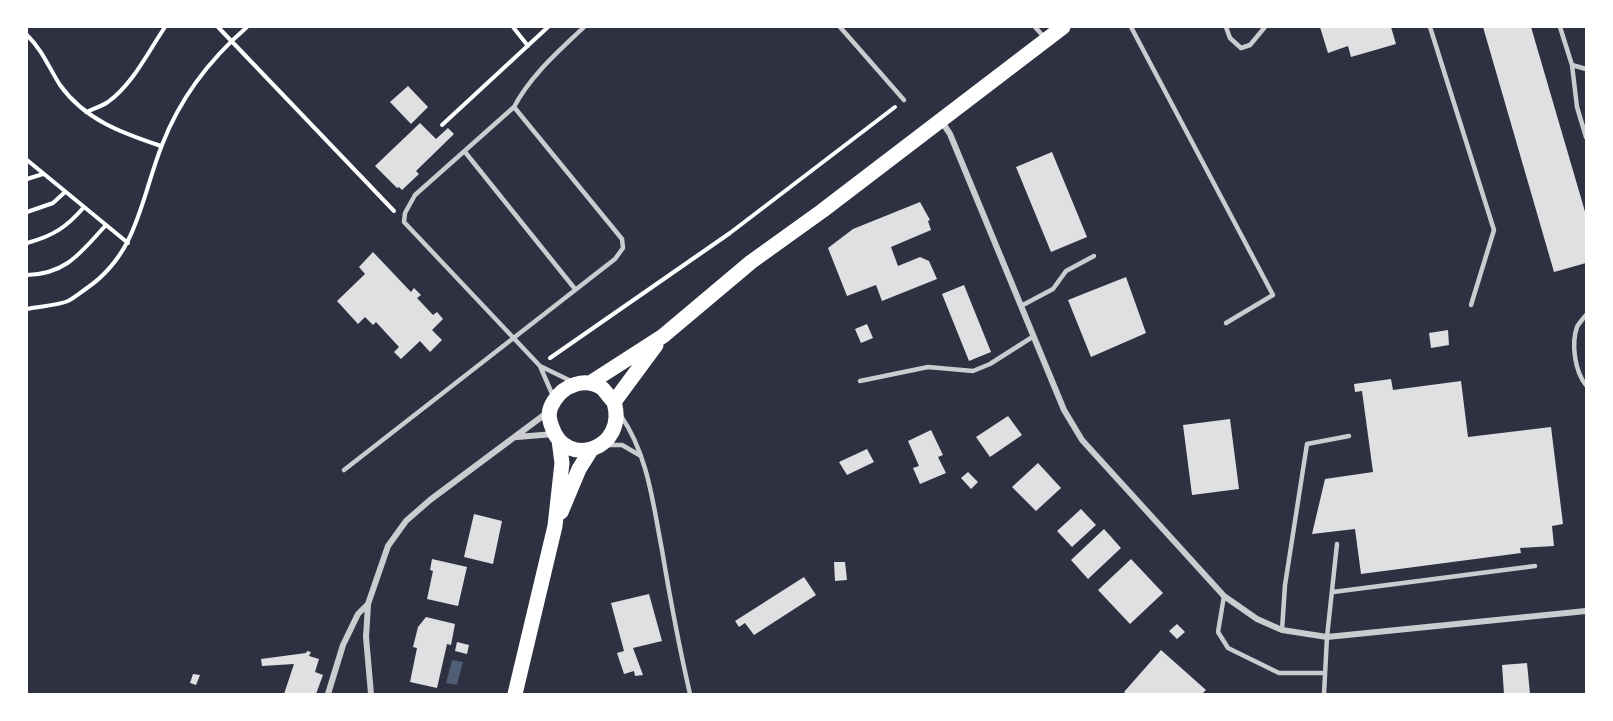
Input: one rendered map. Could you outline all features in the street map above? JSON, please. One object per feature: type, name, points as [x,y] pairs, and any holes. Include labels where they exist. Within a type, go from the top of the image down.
[{"type":"main road","points":[[515,694],[555,526],[562,463],[552,405],[566,388],[584,383],[663,336],[751,262],[1063,27]]},
{"type":"main road","points":[[615,405],[663,336]]},
{"type":"main road","points":[[555,526],[579,469],[597,447],[612,435],[617,423],[615,405],[602,389],[584,383]]},
{"type":"main road","points":[[557,437],[570,448],[582,450],[597,447]]},
{"type":"street","points":[[941,121],[950,134],[1064,410],[1082,440],[1224,596],[1257,619],[1282,630],[1327,637],[1586,611]]},
{"type":"street","points":[[370,694],[366,637],[368,604],[388,546],[406,521],[430,500],[514,438],[552,405]]},
{"type":"street","points":[[514,438],[557,437]]},
{"type":"street","points":[[328,694],[343,645],[358,614],[368,604]]},
{"type":"lane","points":[[584,27],[547,62],[524,89],[514,107],[415,195],[405,213],[404,222],[540,366],[584,383]]},
{"type":"lane","points":[[840,27],[904,100]]},
{"type":"lane","points":[[1035,27],[1047,40]]},
{"type":"lane","points":[[1131,27],[1273,295],[1226,323]]},
{"type":"lane","points":[[1226,27],[1230,38],[1241,48],[1250,45],[1265,27]]},
{"type":"lane","points":[[1430,27],[1494,230],[1471,305]]},
{"type":"lane","points":[[1560,27],[1572,65],[1577,107],[1586,137]]},
{"type":"lane","points":[[1572,65],[1586,69]]},
{"type":"lane","points":[[344,470],[615,259],[623,248],[622,239],[514,107]]},
{"type":"lane","points":[[465,152],[575,289]]},
{"type":"lane","points":[[1021,306],[1053,290],[1066,272],[1094,256]]},
{"type":"lane","points":[[1586,315],[1577,326],[1574,351],[1581,379],[1586,385]]},
{"type":"lane","points":[[860,381],[928,367],[973,371],[990,364],[1034,336]]},
{"type":"lane","points":[[540,366],[552,405]]},
{"type":"lane","points":[[615,405],[631,430],[649,482],[690,694]]},
{"type":"lane","points":[[1282,630],[1285,585],[1307,444],[1349,436]]},
{"type":"lane","points":[[597,447],[622,446],[641,456]]},
{"type":"lane","points":[[1324,694],[1327,637],[1337,544]]},
{"type":"lane","points":[[1333,591],[1535,566]]},
{"type":"lane","points":[[1224,596],[1218,632],[1228,648],[1279,673],[1325,673]]},
{"type":"path","points":[[86,112],[107,103],[121,90],[140,66],[165,27]]},
{"type":"path","points":[[218,27],[404,222]]},
{"type":"path","points":[[27,309],[68,301],[99,280],[128,243],[143,208],[161,146],[189,90],[206,68],[247,27]]},
{"type":"path","points":[[513,27],[528,46]]},
{"type":"path","points":[[442,125],[548,27]]},
{"type":"path","points":[[27,35],[43,52],[71,99],[86,112],[114,130],[161,146]]},
{"type":"path","points":[[540,366],[730,233],[904,100]]},
{"type":"path","points":[[27,160],[128,243]]},
{"type":"path","points":[[27,179],[44,174]]},
{"type":"path","points":[[27,212],[53,203],[65,192]]},
{"type":"path","points":[[27,243],[55,233],[71,222],[84,207]]},
{"type":"path","points":[[27,275],[43,275],[74,260],[106,225]]},
{"type":"water","points":[[452,660],[463,662],[457,685],[446,683]]},
{"type":"building","points":[[1320,27],[1391,27],[1396,44],[1351,57],[1348,46],[1328,53]]},
{"type":"building","points":[[1483,27],[1531,27],[1586,215],[1586,263],[1554,272]]},
{"type":"building","points":[[408,86],[428,107],[411,124],[390,102]]},
{"type":"building","points":[[420,123],[436,139],[448,128],[454,134],[416,171],[419,174],[402,190],[397,188],[375,166]]},
{"type":"building","points":[[1052,152],[1087,237],[1051,252],[1016,167]]},
{"type":"building","points":[[920,202],[930,220],[928,221],[931,230],[891,247],[898,266],[920,257],[929,261],[937,279],[882,301],[876,285],[847,296],[828,248],[853,229]]},
{"type":"building","points":[[373,252],[411,292],[414,288],[421,295],[417,298],[433,315],[437,312],[443,319],[432,330],[442,340],[430,352],[420,341],[401,359],[394,352],[399,347],[376,322],[373,325],[365,317],[358,324],[337,301],[365,274],[359,267]]},
{"type":"building","points":[[1126,277],[1146,333],[1091,357],[1068,300]]},
{"type":"building","points":[[964,285],[991,352],[969,361],[942,294]]},
{"type":"building","points":[[867,324],[873,338],[861,343],[855,329]]},
{"type":"building","points":[[1448,330],[1449,345],[1431,348],[1429,333]]},
{"type":"building","points":[[1391,379],[1393,390],[1461,381],[1468,437],[1551,427],[1563,524],[1552,526],[1554,546],[1520,548],[1521,553],[1361,574],[1355,529],[1312,534],[1325,479],[1373,472],[1362,391],[1355,392],[1354,384]]},
{"type":"building","points":[[1008,416],[1022,435],[990,457],[976,437]]},
{"type":"building","points":[[1230,419],[1239,489],[1192,495],[1183,425]]},
{"type":"building","points":[[931,430],[943,455],[938,457],[946,473],[920,484],[913,468],[919,466],[908,441]]},
{"type":"building","points":[[867,449],[874,462],[847,475],[839,462]]},
{"type":"building","points":[[1038,463],[1061,488],[1036,511],[1012,487]]},
{"type":"building","points":[[968,472],[978,482],[971,489],[961,478]]},
{"type":"building","points":[[1081,509],[1096,525],[1072,547],[1057,531]]},
{"type":"building","points":[[474,514],[502,521],[493,564],[464,557]]},
{"type":"building","points":[[1104,529],[1121,548],[1088,579],[1071,560]]},
{"type":"building","points":[[432,559],[467,567],[458,606],[427,599],[433,571],[430,570]]},
{"type":"building","points":[[1131,559],[1163,593],[1130,624],[1098,590]]},
{"type":"building","points":[[834,562],[845,562],[847,580],[835,581]]},
{"type":"building","points":[[804,577],[816,595],[754,635],[745,623],[739,627],[735,621]]},
{"type":"building","points":[[649,594],[662,641],[633,648],[643,675],[635,676],[634,671],[624,674],[617,653],[624,651],[611,603]]},
{"type":"building","points":[[426,617],[455,624],[451,645],[447,644],[437,688],[410,682],[417,648],[413,647],[418,627]]},
{"type":"building","points":[[1177,624],[1185,632],[1177,639],[1169,631]]},
{"type":"building","points":[[457,642],[469,645],[467,654],[455,651]]},
{"type":"building","points":[[1161,650],[1206,690],[1202,694],[1127,694],[1124,692]]},
{"type":"building","points":[[311,652],[309,656],[319,659],[315,672],[323,675],[316,694],[284,694],[294,664],[262,666],[261,659]]},
{"type":"building","points":[[1527,663],[1530,694],[1504,694],[1502,665]]},
{"type":"building","points":[[193,674],[200,675],[196,685],[190,683]]}]
